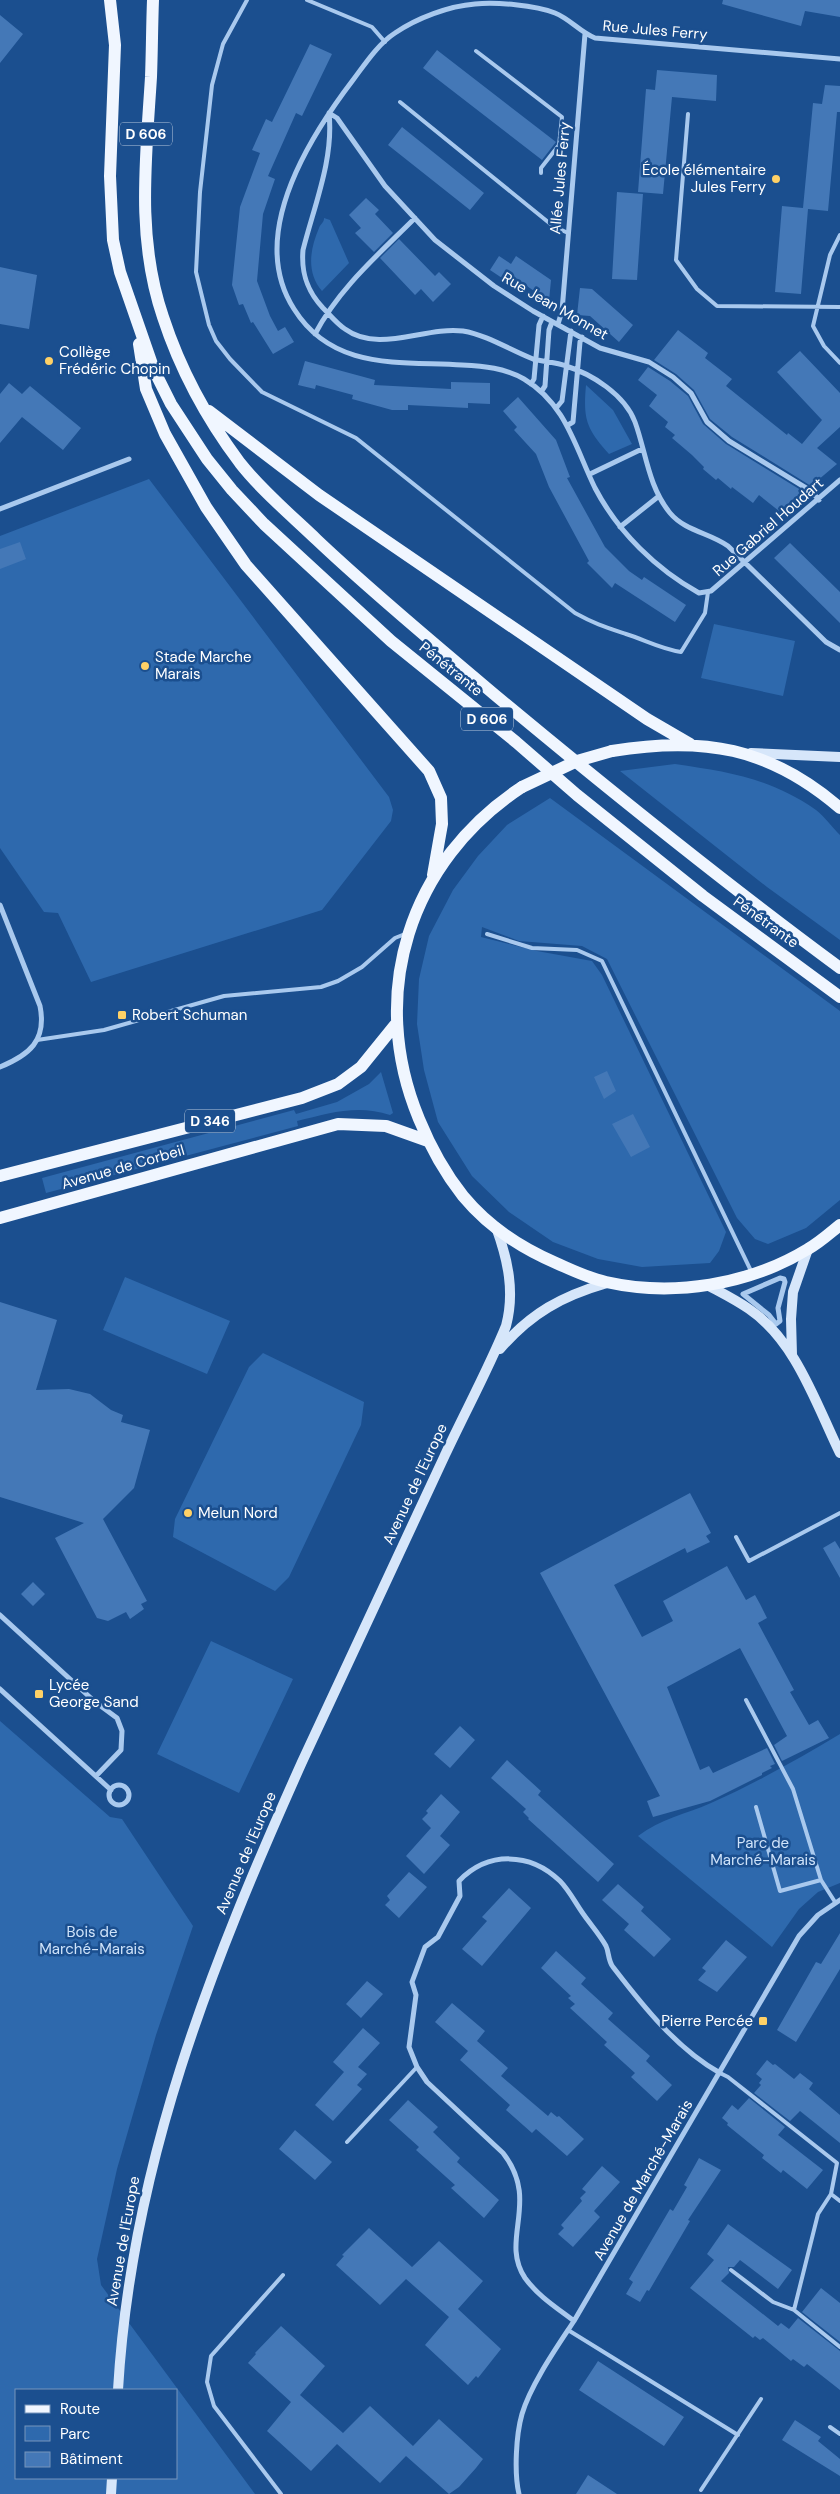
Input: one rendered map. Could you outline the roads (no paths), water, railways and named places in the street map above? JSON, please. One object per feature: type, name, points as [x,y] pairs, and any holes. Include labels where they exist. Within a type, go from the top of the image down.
[{"type":"main road","name":"D 606","points":[[110,0],[115,45],[110,209],[113,240],[120,272],[134,312]]},
{"type":"main road","name":"D 606","points":[[152,0],[151,76],[144,150],[146,239],[150,268],[162,315],[180,362],[203,408]]},
{"type":"main road","name":"Pénétrante","points":[[134,312],[154,370],[171,404],[207,459],[232,490],[301,560],[391,641],[516,742],[577,795],[702,896],[840,997]]},
{"type":"main road","points":[[134,312],[146,389],[165,434],[206,507],[246,565],[429,771],[441,798],[442,824],[432,878]]},
{"type":"main road","name":"Pénétrante","points":[[203,408],[242,465],[264,490],[368,588],[643,818],[840,968]]},
{"type":"main road","points":[[203,408],[319,495],[647,720],[690,744]]},
{"type":"main road","points":[[840,757],[746,753],[690,744],[647,745],[612,751],[577,761],[522,787],[503,799],[478,820],[457,844],[432,878],[402,950],[395,1025],[409,1094],[428,1141],[444,1171],[464,1197],[496,1227],[510,1239],[541,1257],[589,1278],[607,1283],[666,1289],[709,1286],[752,1274],[808,1249],[840,1225]]},
{"type":"main road","points":[[746,753],[784,770],[818,789],[840,808]]},
{"type":"main road","name":"D 346","points":[[0,1176],[302,1098],[338,1084],[361,1067],[395,1025]]},
{"type":"main road","name":"Avenue de Corbeil","points":[[0,1218],[338,1124],[386,1126],[428,1141]]},
{"type":"main road","name":"Avenue de l'Europe","points":[[118,2389],[121,2338],[143,2208],[158,2139],[197,2013],[233,1919],[358,1638],[493,1357],[506,1326],[511,1297],[506,1256],[496,1227]]},
{"type":"main road","points":[[792,1354],[791,1319],[793,1292],[808,1249]]},
{"type":"main road","name":"Avenue de l'Europe","points":[[493,1357],[516,1330],[543,1309],[584,1290],[607,1283]]},
{"type":"main road","points":[[709,1286],[750,1309],[792,1354],[840,1453]]},
{"type":"main road","points":[[111,2494],[112,2479]]},
{"type":"street","name":"Rue Jules Ferry","points":[[710,592],[699,593],[667,572],[626,536],[595,488],[568,425],[557,408],[531,384],[502,369],[482,366],[366,360],[336,349],[315,334],[295,312],[282,285],[277,256],[278,238],[296,170],[329,112],[373,54],[393,34],[449,9],[476,2],[548,11],[566,19],[585,34],[595,38],[840,59]]},
{"type":"street","name":"Allée Jules Ferry","points":[[541,392],[544,386],[549,330],[562,310],[585,34]]},
{"type":"street","name":"Rue Jean Monnet","points":[[329,112],[337,118],[385,186],[435,240],[494,286],[555,323],[611,353],[649,362],[673,377],[691,393],[707,422],[729,441],[811,491],[819,500]]},
{"type":"street","points":[[329,112],[331,128],[329,153],[303,250],[302,264],[308,288],[326,311],[346,330],[360,337],[382,340],[434,331],[464,331],[536,360],[547,361],[577,370],[602,384],[630,411],[659,496],[672,515],[694,531],[719,539],[826,642],[840,650]]},
{"type":"street","points":[[315,334],[326,311],[358,275],[415,218]]},
{"type":"street","points":[[531,384],[534,379],[539,325],[543,316]]},
{"type":"street","points":[[557,408],[562,401],[571,330]]},
{"type":"street","points":[[568,425],[573,422],[582,337]]},
{"type":"street","points":[[590,474],[642,449]]},
{"type":"street","points":[[0,509],[130,459]]},
{"type":"street","name":"Rue Gabriel Houdart","points":[[710,592],[840,480]]},
{"type":"street","points":[[620,527],[659,496]]},
{"type":"street","points":[[0,905],[40,1006],[42,1021],[37,1040],[28,1053],[0,1067]]},
{"type":"street","points":[[784,1278],[778,1308],[780,1320],[776,1324],[769,1315],[742,1294],[784,1278]]},
{"type":"street","points":[[0,1615],[94,1701],[117,1718],[122,1731],[121,1750],[96,1776]]},
{"type":"street","points":[[0,1689],[111,1790]]},
{"type":"street","points":[[116,1786],[123,1786],[129,1790],[128,1800],[123,1805],[114,1804],[110,1799],[111,1790],[116,1786]]},
{"type":"street","points":[[574,2321],[549,2303],[535,2289],[524,2277],[518,2262],[515,2248],[521,2197],[519,2182],[512,2164],[503,2153],[439,2094],[417,2067],[409,2047],[416,1995],[412,1982],[425,1947],[438,1937],[460,1896],[460,1881],[475,1867],[501,1858],[520,1858],[538,1865],[561,1882],[607,1947],[611,1965],[635,1994],[686,2050],[720,2073]]},
{"type":"street","name":"Avenue de Marché-Marais","points":[[519,2494],[517,2454],[522,2414],[542,2370],[574,2321],[799,1936],[818,1915],[838,1901]]},
{"type":"lane","points":[[247,0],[223,44],[212,85],[200,192],[196,272],[209,325],[216,341],[230,359],[262,392],[356,438],[575,613],[600,627],[626,634],[665,649],[681,652],[705,613],[710,592]]},
{"type":"lane","points":[[307,0],[372,27],[385,42]]},
{"type":"lane","points":[[476,51],[562,118],[559,145],[541,168],[541,173]]},
{"type":"lane","points":[[400,102],[553,226],[568,234]]},
{"type":"lane","points":[[688,114],[676,260],[697,290],[717,306],[818,305],[840,307]]},
{"type":"lane","points":[[840,235],[830,255],[813,326],[816,334],[840,363]]},
{"type":"lane","points":[[37,1040],[104,1030],[224,996],[321,986],[338,981],[362,967],[395,938],[408,933]]},
{"type":"lane","points":[[487,934],[532,948],[577,950],[602,961],[752,1274]]},
{"type":"lane","points":[[736,1537],[749,1561],[840,1513]]},
{"type":"lane","points":[[746,1700],[793,1789],[821,1880],[838,1901]]},
{"type":"lane","points":[[756,1807],[780,1892],[821,1880]]},
{"type":"lane","points":[[347,2142],[417,2067]]},
{"type":"lane","points":[[720,2073],[838,2162],[831,2194],[818,2214],[794,2310]]},
{"type":"lane","points":[[831,2194],[840,2201]]},
{"type":"lane","points":[[731,2270],[773,2302],[794,2310],[840,2347]]},
{"type":"lane","points":[[281,2494],[214,2406],[207,2382],[211,2356],[284,2276]]},
{"type":"lane","points":[[568,2330],[738,2436]]},
{"type":"lane","points":[[701,2490],[761,2400]]},
{"type":"lane","points":[[830,2427],[840,2434]]},
{"type":"place","name":"École élémentaire Jules Ferry","points":[[776,179]]},
{"type":"place","name":"Collège Frédéric Chopin","points":[[49,361]]},
{"type":"place","name":"Stade Marche Marais","points":[[145,666]]},
{"type":"place","name":"Robert Schuman","points":[[122,1015]]},
{"type":"place","name":"Melun Nord","points":[[188,1513]]},
{"type":"place","name":"Lycée George Sand","points":[[39,1694]]},
{"type":"place","name":"Pierre Percée","points":[[763,2021]]},
{"type":"park label","name":"Parc de Marché-Marais","points":[[763,1852]]},
{"type":"park label","name":"Bois de Marché-Marais","points":[[92,1940]]}]
